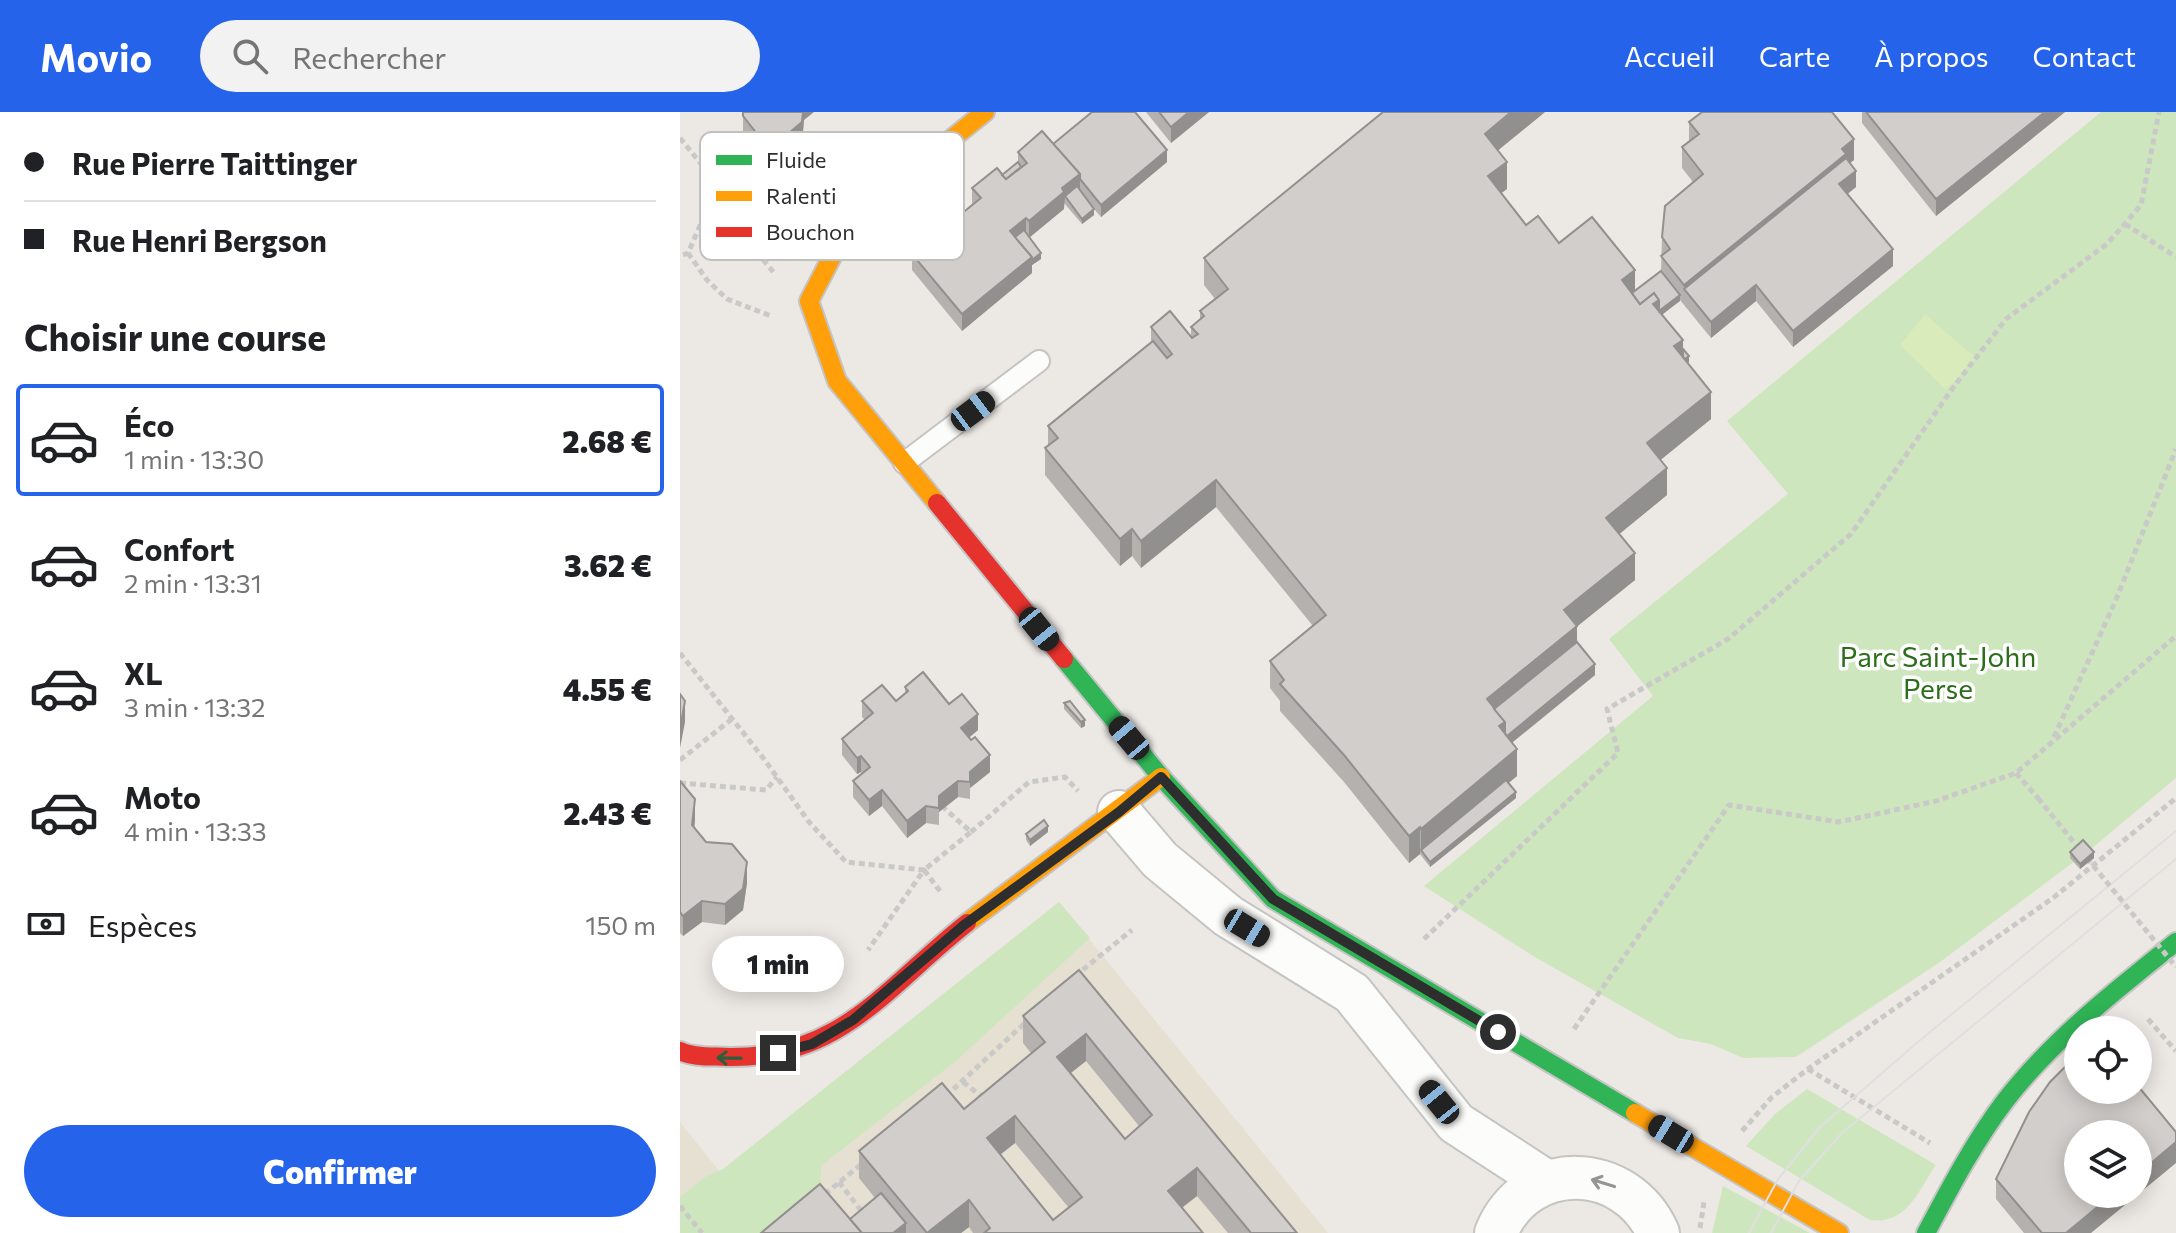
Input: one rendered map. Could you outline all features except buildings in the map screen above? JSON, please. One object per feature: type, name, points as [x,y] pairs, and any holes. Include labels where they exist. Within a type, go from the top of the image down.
[{"type":"street","points":[[960,132],[985,112]]},
{"type":"street","points":[[830,260],[809,301],[837,381],[1161,777],[1273,899],[1839,1233]]},
{"type":"street","points":[[682,1053],[734,1059],[778,1053],[812,1044],[853,1020],[964,925],[1119,812],[1161,777]]},
{"type":"street","points":[[1119,812],[1160,860],[1228,916],[1352,993],[1456,1123],[1547,1182]]},
{"type":"street","points":[[1926,1233],[2004,1101],[2049,1051],[2121,986],[2176,942]]},
{"type":"street","points":[[1496,1233],[1502,1218],[1521,1196],[1547,1182],[1576,1177],[1604,1181],[1631,1195],[1650,1216],[1658,1233]]},
{"type":"lane","points":[[904,463],[1039,361]]},
{"type":"lane","points":[[768,1074],[778,1053]]},
{"type":"path","points":[[1392,970],[1618,753],[1607,709],[1728,639],[1851,534],[1952,389],[2006,319],[2107,244],[2141,205],[2159,112]]},
{"type":"path","points":[[680,138],[700,163]]},
{"type":"path","points":[[2125,224],[2176,257]]},
{"type":"path","points":[[680,256],[688,253],[700,226]]},
{"type":"path","points":[[688,253],[707,280],[727,299],[821,336]]},
{"type":"path","points":[[2052,741],[2115,602],[2176,449]]},
{"type":"path","points":[[1552,1064],[1598,992],[1729,805],[1839,822],[1936,801],[2016,773],[2176,636]]},
{"type":"path","points":[[680,653],[809,822],[846,862],[924,870]]},
{"type":"path","points":[[680,760],[732,719]]},
{"type":"path","points":[[2016,773],[2176,967]]},
{"type":"path","points":[[680,783],[766,790],[777,777]]},
{"type":"path","points":[[863,958],[924,870],[1029,782]]},
{"type":"path","points":[[1719,1162],[1756,1113],[1808,1069],[2053,898],[2176,798]]},
{"type":"path","points":[[944,808],[971,832]]},
{"type":"path","points":[[1071,980],[1132,930]]},
{"type":"path","points":[[939,1102],[1028,1021]]},
{"type":"path","points":[[1808,1069],[1964,1164]]},
{"type":"path","points":[[963,1082],[985,1099],[994,1101]]},
{"type":"path","points":[[815,1203],[876,1152]]},
{"type":"path","points":[[839,1182],[872,1223]]},
{"type":"path","points":[[680,1206],[702,1233]]},
{"type":"shaded area","points":[[1059,902],[1328,1233],[680,1233],[680,1122],[720,1172]]},
{"type":"green space","name":"Parc Saint-John Perse","points":[[2101,112],[2176,112],[2176,778],[2091,849],[1940,962],[1796,1057],[1743,1058],[1711,1044],[1678,1038],[1533,956],[1424,886],[1653,696],[1609,639],[1788,494],[1727,421]]},
{"type":"green space","points":[[1925,314],[1976,358],[1946,390],[1900,345]]},
{"type":"green space","points":[[1059,902],[1090,938],[956,1061],[822,1165],[820,1184],[854,1226],[793,1233],[680,1233],[680,1197],[705,1177],[723,1169]]},
{"type":"green space","points":[[1807,1089],[1936,1165],[1902,1212],[1883,1220],[1870,1220],[1746,1146],[1775,1114]]},
{"type":"green space","points":[[1723,1186],[1810,1233],[1712,1233]]},
{"type":"tram line","points":[[1749,1233],[1778,1179],[1820,1127],[1919,1041],[2176,831]]},
{"type":"tram line","points":[[1771,1233],[1799,1181],[1842,1133],[2176,859]]},
{"type":"traffic: fast","points":[[1064,659],[1161,777],[1273,899],[1635,1113]]},
{"type":"traffic: fast","points":[[1926,1233],[1983,1133],[2024,1078],[2086,1017],[2176,942]]},
{"type":"traffic: slow","points":[[960,132],[985,112]]},
{"type":"traffic: slow","points":[[830,260],[809,301],[837,381],[937,503]]},
{"type":"traffic: slow","points":[[967,923],[1161,777]]},
{"type":"traffic: slow","points":[[1635,1113],[1839,1233]]},
{"type":"traffic: jam","points":[[937,503],[1064,659]]},
{"type":"traffic: jam","points":[[680,1051],[697,1056],[728,1057],[767,1054],[802,1046],[860,1014],[967,923]]},
{"type":"route","points":[[778,1053],[812,1044],[853,1020],[964,925],[1119,812],[1161,777],[1273,899],[1498,1032]]}]
